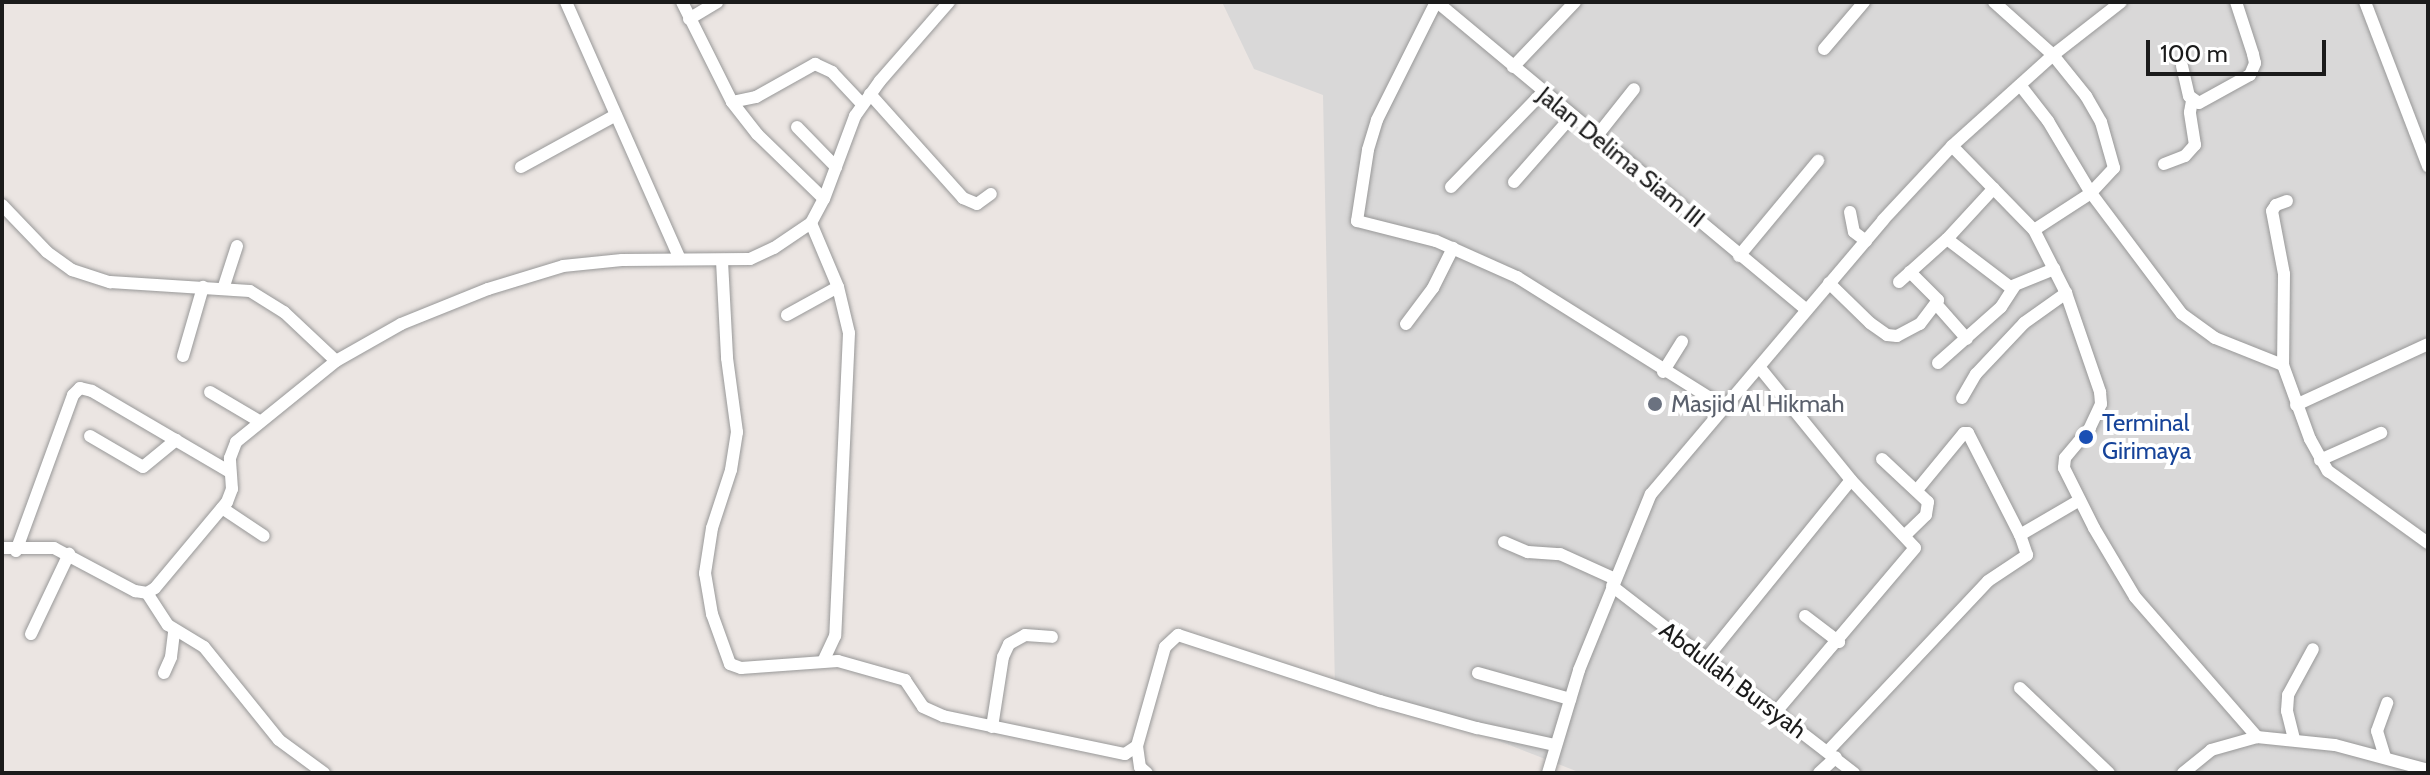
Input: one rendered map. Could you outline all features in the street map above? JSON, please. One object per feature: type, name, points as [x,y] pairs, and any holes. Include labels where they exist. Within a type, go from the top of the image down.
[{"type":"street","points":[[566,2],[680,259]]},
{"type":"street","points":[[682,2],[732,102],[757,134],[824,199]]},
{"type":"street","points":[[689,19],[717,2]]},
{"type":"street","points":[[2,548],[16,551],[46,547],[69,554],[135,591],[147,593],[155,588],[231,495],[230,458],[236,442],[336,361],[428,312],[563,266],[680,259],[722,261],[758,256],[811,223],[866,99],[949,2]]},
{"type":"street","points":[[1437,2],[1377,120],[1356,218],[1363,226],[1415,234],[1453,248],[1541,291],[1663,372],[1724,407]]},
{"type":"street","name":"Jalan Delima Siam III","points":[[1437,2],[1807,310]]},
{"type":"street","points":[[1513,67],[1575,2]]},
{"type":"street","points":[[1824,49],[1864,2]]},
{"type":"street","points":[[1994,2],[2053,55],[2096,111],[2109,144],[2114,172],[2091,193],[2034,230]]},
{"type":"street","points":[[1548,773],[1570,699],[1646,503],[1829,283],[1952,146],[2053,55],[2121,2]]},
{"type":"street","points":[[2192,101],[2203,102],[2252,72],[2253,54],[2236,2]]},
{"type":"street","points":[[2365,2],[2428,166]]},
{"type":"street","points":[[732,102],[756,97],[815,64],[832,72],[866,99],[963,198],[977,204],[991,194]]},
{"type":"street","points":[[2164,164],[2179,159],[2194,148],[2196,132],[2189,109],[2192,101],[2182,66]]},
{"type":"street","points":[[2020,85],[2048,121],[2091,193],[2174,306],[2215,338],[2283,365]]},
{"type":"street","points":[[1596,137],[1634,89]]},
{"type":"street","points":[[1451,187],[1543,92]]},
{"type":"street","points":[[521,167],[616,115]]},
{"type":"street","points":[[1514,182],[1572,116]]},
{"type":"street","points":[[797,127],[836,167]]},
{"type":"street","points":[[1952,146],[2034,230],[2066,293],[2100,392],[2100,412],[2064,463],[2107,553],[2135,597],[2257,737]]},
{"type":"street","points":[[1739,256],[1818,161]]},
{"type":"street","points":[[1899,282],[1947,239],[1994,188]]},
{"type":"street","points":[[2287,201],[2272,209],[2284,274],[2283,365],[2296,405],[2328,471],[2428,543]]},
{"type":"street","points":[[2,205],[47,252],[84,275],[110,282],[224,286],[264,298],[303,328],[336,361]]},
{"type":"street","points":[[1850,212],[1853,229],[1866,241]]},
{"type":"street","points":[[811,223],[838,287],[849,333],[850,362],[835,636],[824,660]]},
{"type":"street","points":[[1947,239],[2001,284],[2014,287]]},
{"type":"street","points":[[224,286],[237,246]]},
{"type":"street","points":[[1406,324],[1433,288],[1453,248]]},
{"type":"street","points":[[722,261],[728,369],[737,432],[731,470],[707,551],[706,587],[730,664],[741,668],[824,660],[905,680],[927,710],[1112,752],[1128,753],[1137,746]]},
{"type":"street","points":[[1938,363],[2001,307],[2014,287],[2054,269]]},
{"type":"street","points":[[1910,272],[1937,295],[1937,305],[1967,339]]},
{"type":"street","points":[[1829,283],[1870,323],[1892,336],[1914,329],[1937,305]]},
{"type":"street","points":[[183,356],[203,287]]},
{"type":"street","points":[[787,315],[838,287]]},
{"type":"street","points":[[1962,398],[1976,374],[2024,323],[2066,293]]},
{"type":"street","points":[[1663,372],[1682,342]]},
{"type":"street","points":[[2296,405],[2428,344]]},
{"type":"street","points":[[1760,368],[1851,480],[1914,546],[1913,553],[1776,712]]},
{"type":"street","points":[[16,551],[77,390],[92,391],[230,472]]},
{"type":"street","points":[[210,392],[259,421]]},
{"type":"street","points":[[1819,773],[1832,754],[1988,581],[2027,555],[2020,535],[1968,433],[1964,433],[1917,490]]},
{"type":"street","points":[[2320,460],[2381,433]]},
{"type":"street","points":[[90,436],[143,467],[176,440]]},
{"type":"street","points":[[1882,459],[1917,490],[1929,509],[1904,536]]},
{"type":"street","points":[[1706,659],[1851,480]]},
{"type":"street","points":[[2020,535],[2080,500]]},
{"type":"street","points":[[222,508],[264,536]]},
{"type":"street","name":"Abdullah Bursyah","points":[[1504,542],[1528,552],[1560,554],[1614,582],[1706,659],[1854,773]]},
{"type":"street","points":[[31,634],[69,554]]},
{"type":"street","points":[[147,593],[174,631],[204,647],[279,740],[324,773]]},
{"type":"street","points":[[1805,616],[1839,642]]},
{"type":"street","points":[[164,673],[171,657],[174,631]]},
{"type":"street","points":[[992,727],[1003,657],[1009,644],[1025,635],[1052,637]]},
{"type":"street","points":[[1147,773],[1140,767],[1137,746],[1165,647],[1178,635],[1380,701],[1554,745]]},
{"type":"street","points":[[2294,739],[2287,711],[2288,695],[2313,649]]},
{"type":"street","points":[[1478,673],[1570,699]]},
{"type":"street","points":[[2020,688],[2109,773]]},
{"type":"street","points":[[2385,757],[2377,731],[2387,703]]},
{"type":"street","points":[[2183,773],[2211,750],[2257,737],[2294,739],[2385,757],[2428,770]]},
{"type":"shaded area","points":[[1222,2],[2428,2],[2428,773],[1581,773],[1474,731],[1335,689],[1323,95],[1254,69]]},
{"type":"place","name":"Masjid Al Hikmah","points":[[1655,404]]},
{"type":"place","name":"Terminal Girimaya","points":[[2086,437]]}]
